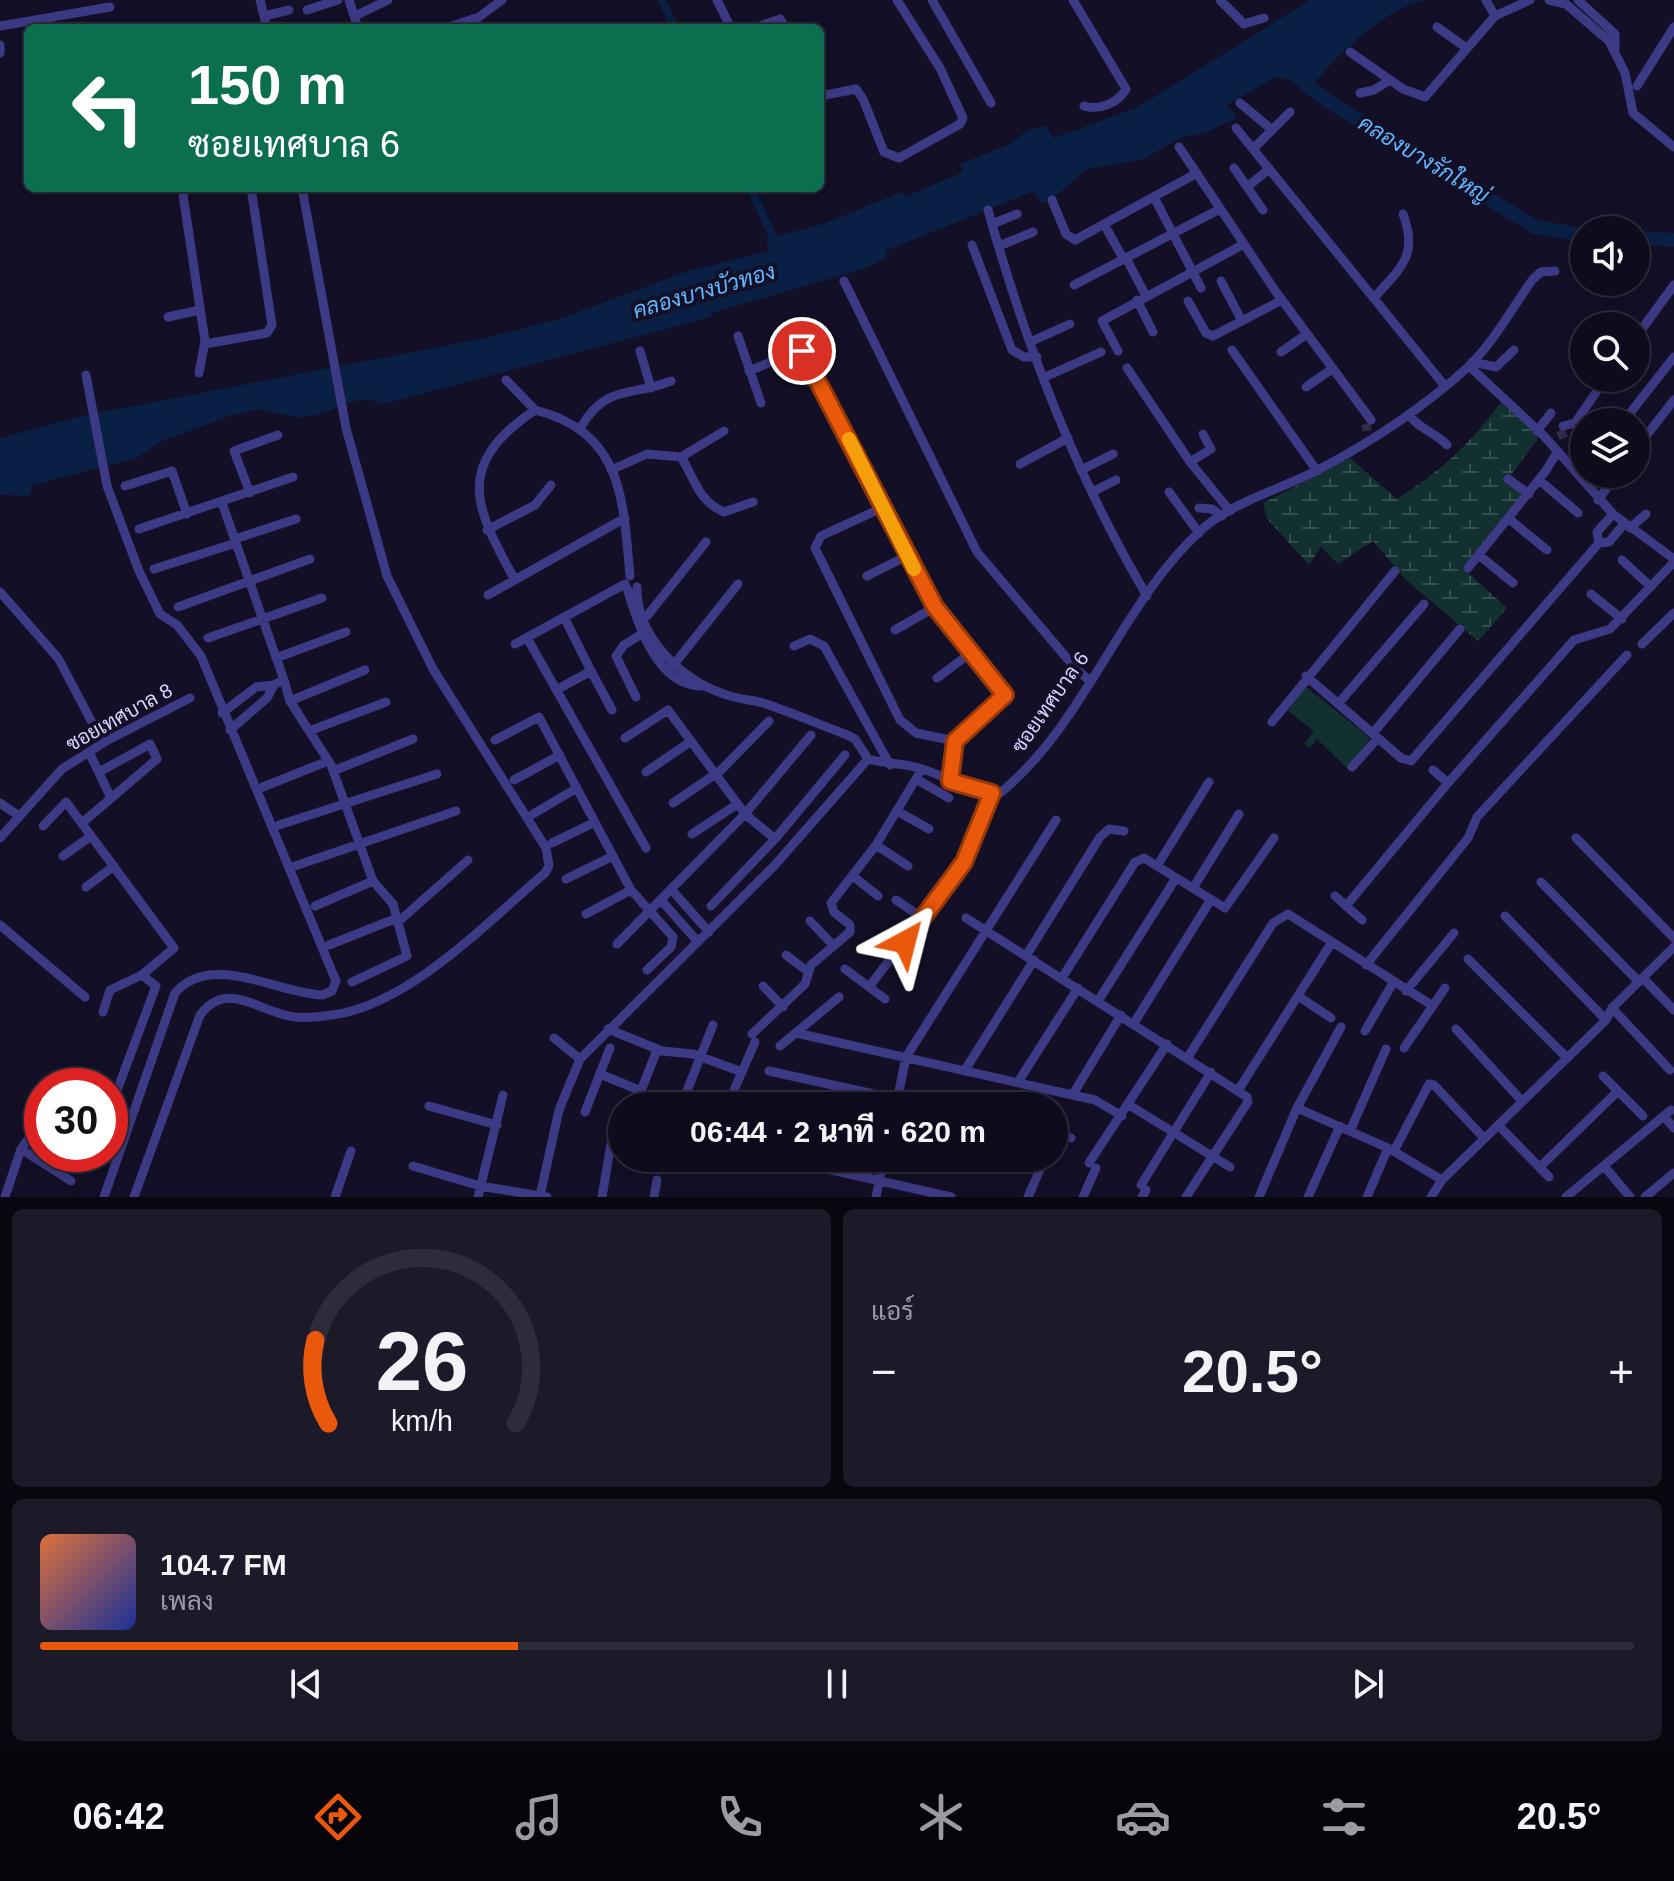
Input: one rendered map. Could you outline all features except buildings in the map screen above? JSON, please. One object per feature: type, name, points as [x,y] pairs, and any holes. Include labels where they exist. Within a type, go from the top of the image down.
[{"type":"street","points":[[260,0],[266,24]]},
{"type":"street","points":[[307,10],[338,0]]},
{"type":"street","points":[[349,0],[357,24]]},
{"type":"street","points":[[355,16],[388,0]]},
{"type":"street","points":[[458,24],[479,17],[502,0]]},
{"type":"street","points":[[717,0],[729,24]]},
{"type":"street","points":[[824,95],[856,89],[884,152],[899,158],[960,124],[963,118],[940,68],[897,0]]},
{"type":"street","points":[[932,0],[991,103]]},
{"type":"street","points":[[1073,0],[1126,89],[1108,104],[1094,109],[1084,106]]},
{"type":"street","points":[[1220,0],[1244,24],[1264,18]]},
{"type":"street","points":[[1486,0],[1495,16]]},
{"type":"street","points":[[1350,52],[1416,96],[1425,97],[1465,47],[1495,16],[1530,0]]},
{"type":"street","points":[[1549,0],[1566,2],[1615,48]]},
{"type":"street","points":[[1578,0],[1615,34],[1615,48],[1625,73],[1633,113],[1674,147]]},
{"type":"street","points":[[0,26],[110,7]]},
{"type":"street","points":[[264,16],[289,10]]},
{"type":"street","points":[[766,24],[780,19],[783,24]]},
{"type":"street","points":[[1437,27],[1465,47]]},
{"type":"street","points":[[1637,86],[1674,27]]},
{"type":"street","points":[[0,45],[0,53]]},
{"type":"street","points":[[1360,93],[1374,90],[1390,80]]},
{"type":"street","points":[[1240,103],[1272,130]]},
{"type":"street","points":[[1253,149],[1290,112]]},
{"type":"street","points":[[1236,128],[1444,385]]},
{"type":"street","points":[[1179,147],[1371,427]]},
{"type":"street","points":[[1234,168],[1263,210]]},
{"type":"street","points":[[1247,187],[1269,169]]},
{"type":"street","points":[[1052,200],[1070,239],[1075,240],[1155,199],[1197,173]]},
{"type":"street","points":[[183,192],[205,344],[199,373]]},
{"type":"street","points":[[205,344],[267,333],[272,325],[252,192]]},
{"type":"street","points":[[134,1197],[200,1015],[208,1005],[230,997],[293,1017],[331,1015],[375,1005],[429,971],[537,880],[549,866],[546,848],[433,669],[395,595],[346,428],[303,192]]},
{"type":"street","points":[[1155,199],[1201,288]]},
{"type":"street","points":[[1074,285],[1220,209]]},
{"type":"street","points":[[988,210],[1030,342],[1081,470],[1147,596]]},
{"type":"street","points":[[992,224],[1017,214]]},
{"type":"street","points":[[1374,298],[1406,262],[1410,246],[1403,214]]},
{"type":"street","points":[[1105,226],[1125,259],[1153,332]]},
{"type":"street","points":[[999,246],[1033,232]]},
{"type":"street","points":[[1118,351],[1102,321],[1244,244]]},
{"type":"street","points":[[972,245],[1012,350],[1024,357],[1037,357]]},
{"type":"street","points":[[1470,364],[1533,279],[1541,272],[1555,271]]},
{"type":"street","points":[[844,281],[977,552],[1076,669],[1089,680]]},
{"type":"street","points":[[1221,281],[1242,321]]},
{"type":"street","points":[[1650,318],[1674,285]]},
{"type":"street","points":[[1188,301],[1209,336],[1282,300]]},
{"type":"street","points":[[168,317],[200,310]]},
{"type":"street","points":[[1030,342],[1070,324]]},
{"type":"street","points":[[1281,352],[1307,334]]},
{"type":"street","points":[[738,336],[761,403]]},
{"type":"street","points":[[1232,350],[1317,471]]},
{"type":"street","points":[[1470,364],[1496,367],[1514,350]]},
{"type":"street","points":[[640,351],[651,388]]},
{"type":"street","points":[[749,371],[802,351],[935,607],[1005,695],[955,741],[950,781]]},
{"type":"street","points":[[1045,377],[1101,352]]},
{"type":"street","points":[[1634,408],[1674,357]]},
{"type":"street","points":[[1470,364],[1557,431],[1570,431]]},
{"type":"street","name":"ซอยเทศบาล 6","points":[[992,793],[1010,784],[1033,760],[1147,596],[1199,533],[1226,514],[1317,471],[1371,427],[1409,415],[1470,364]]},
{"type":"street","points":[[1127,368],[1226,514]]},
{"type":"street","points":[[1306,387],[1332,369]]},
{"type":"street","points":[[86,375],[107,486],[139,571],[160,614],[177,625],[201,656],[222,713],[335,978],[334,987],[322,995],[209,974],[196,975],[183,983],[175,993],[104,1197]]},
{"type":"street","points":[[506,380],[535,410],[581,427],[595,442],[623,498],[630,584],[645,632],[671,668],[692,686],[704,686],[845,734],[865,754],[890,765],[922,769],[992,793],[964,862],[924,919],[869,987]]},
{"type":"street","points":[[581,427],[591,410],[604,398],[671,381]]},
{"type":"street","points":[[1557,431],[1593,392]]},
{"type":"street","points":[[1650,431],[1674,400]]},
{"type":"street","points":[[515,580],[487,530],[477,497],[482,464],[506,432],[535,410]]},
{"type":"street","points":[[1468,568],[1529,494],[1558,451],[1557,431],[1551,413]]},
{"type":"street","points":[[1409,415],[1418,427],[1439,436],[1447,445]]},
{"type":"street","points":[[611,470],[647,454],[681,457],[724,431]]},
{"type":"street","points":[[1190,462],[1211,449],[1203,434]]},
{"type":"street","points":[[250,493],[234,451],[278,435]]},
{"type":"street","points":[[1020,464],[1068,438]]},
{"type":"street","points":[[1346,906],[1448,783],[1574,640],[1610,629],[1674,561],[1598,500],[1558,451]]},
{"type":"street","points":[[1081,470],[1113,454]]},
{"type":"street","points":[[681,457],[697,491],[711,507],[724,512],[753,502]]},
{"type":"street","points":[[125,486],[172,471],[187,514]]},
{"type":"street","points":[[139,529],[293,477]]},
{"type":"street","points":[[1508,479],[1529,494]]},
{"type":"street","points":[[1092,492],[1116,480]]},
{"type":"street","points":[[1539,480],[1578,513]]},
{"type":"street","points":[[487,530],[535,505],[551,485]]},
{"type":"street","points":[[1598,500],[1607,488]]},
{"type":"street","points":[[1169,492],[1199,533]]},
{"type":"street","points":[[222,503],[290,701],[331,766],[373,881],[393,904],[407,956],[352,982]]},
{"type":"street","points":[[884,507],[828,532],[816,542],[815,548],[900,720],[916,733],[955,741]]},
{"type":"street","points":[[1199,508],[1226,514]]},
{"type":"street","points":[[1599,543],[1597,532],[1613,514]]},
{"type":"street","points":[[1306,676],[1401,758],[1411,761],[1599,543],[1609,542],[1646,514]]},
{"type":"street","points":[[488,595],[625,518]]},
{"type":"street","points":[[154,569],[296,519]]},
{"type":"street","points":[[1509,519],[1547,550]]},
{"type":"street","points":[[640,619],[706,542]]},
{"type":"street","points":[[1479,555],[1513,583]]},
{"type":"street","points":[[867,576],[907,556]]},
{"type":"street","points":[[178,607],[310,559]]},
{"type":"street","points":[[1622,560],[1651,587]]},
{"type":"street","points":[[1272,722],[1306,676],[1395,571]]},
{"type":"street","points":[[515,644],[630,584]]},
{"type":"street","points":[[671,668],[738,584]]},
{"type":"street","points":[[0,592],[58,658],[103,743]]},
{"type":"street","points":[[1591,594],[1622,619]]},
{"type":"street","points":[[208,638],[322,598]]},
{"type":"street","points":[[1338,704],[1424,604]]},
{"type":"street","points":[[895,630],[935,607]]},
{"type":"street","points":[[1642,644],[1674,613]]},
{"type":"street","points":[[564,617],[612,710]]},
{"type":"street","points":[[1352,767],[1460,629]]},
{"type":"street","points":[[276,658],[346,632]]},
{"type":"street","points":[[636,697],[616,656],[624,645],[645,632]]},
{"type":"street","points":[[527,638],[646,848]]},
{"type":"street","points":[[794,646],[810,639],[824,646],[890,765]]},
{"type":"street","points":[[937,678],[972,652]]},
{"type":"street","points":[[1366,965],[1468,838],[1477,817],[1627,655]]},
{"type":"street","points":[[290,701],[365,670]]},
{"type":"street","points":[[558,689],[591,671]]},
{"type":"street","points":[[222,713],[256,687],[284,680]]},
{"type":"street","points":[[230,730],[267,698],[273,685]]},
{"type":"street","name":"ซอยเทศบาล 8","points":[[0,838],[55,776],[103,743],[190,698]]},
{"type":"street","points":[[309,731],[386,702]]},
{"type":"street","points":[[625,738],[668,710],[736,805],[775,839]]},
{"type":"street","points":[[495,740],[539,717],[631,890],[673,941],[647,970]]},
{"type":"street","points":[[673,803],[713,775],[769,721]]},
{"type":"street","points":[[617,944],[745,814],[811,735]]},
{"type":"street","points":[[263,787],[413,739]]},
{"type":"street","points":[[646,772],[690,742]]},
{"type":"street","points":[[82,823],[157,759],[150,744],[99,772]]},
{"type":"street","points":[[540,1196],[559,1110],[580,1059],[774,866],[860,764],[865,754],[877,744]]},
{"type":"street","points":[[89,752],[111,798]]},
{"type":"street","points":[[514,780],[560,755]]},
{"type":"street","points":[[711,906],[775,839],[845,755]]},
{"type":"street","points":[[733,1092],[754,1038],[805,984],[807,971],[851,929],[834,912],[831,903],[876,845],[922,769]]},
{"type":"street","points":[[1433,770],[1448,783]]},
{"type":"street","points":[[279,825],[437,774]]},
{"type":"street","points":[[916,779],[949,798]]},
{"type":"street","points":[[1157,866],[1209,782]]},
{"type":"street","points":[[533,814],[577,788]]},
{"type":"street","points":[[43,826],[66,802],[174,948],[142,975],[110,990],[103,1012]]},
{"type":"street","points":[[0,803],[19,816]]},
{"type":"street","points":[[692,834],[736,805]]},
{"type":"street","points":[[295,866],[456,811]]},
{"type":"street","points":[[897,811],[929,829]]},
{"type":"street","points":[[1193,888],[1239,814]]},
{"type":"street","points":[[898,1092],[906,1057],[1056,820]]},
{"type":"street","points":[[552,843],[595,822]]},
{"type":"street","points":[[965,1070],[1100,837],[1109,829],[1124,831]]},
{"type":"street","points":[[63,856],[91,836]]},
{"type":"street","points":[[1062,978],[1135,862],[1144,858],[1221,908],[1228,905],[1274,838]]},
{"type":"street","points":[[1576,838],[1674,938]]},
{"type":"street","points":[[876,845],[908,866]]},
{"type":"street","points":[[566,879],[613,856]]},
{"type":"street","points":[[329,945],[397,920],[468,860]]},
{"type":"street","points":[[86,887],[114,866]]},
{"type":"street","points":[[853,876],[878,896]]},
{"type":"street","points":[[1098,1001],[1176,878]]},
{"type":"street","points":[[315,906],[373,881]]},
{"type":"street","points":[[1541,882],[1674,1010]]},
{"type":"street","points":[[671,889],[709,932]]},
{"type":"street","points":[[586,914],[631,890]]},
{"type":"street","points":[[1335,896],[1362,920]]},
{"type":"street","points":[[661,900],[698,942]]},
{"type":"street","points":[[896,900],[924,919]]},
{"type":"street","points":[[1134,1023],[1210,901]]},
{"type":"street","points":[[1188,1057],[1278,917],[1288,914],[1433,1006]]},
{"type":"street","points":[[1505,916],[1606,1020]]},
{"type":"street","points":[[966,918],[1239,1089],[1248,1102],[1186,1197]]},
{"type":"street","points":[[810,921],[834,946]]},
{"type":"street","points":[[0,925],[85,997]]},
{"type":"street","points":[[1406,991],[1454,933]]},
{"type":"street","points":[[1239,1089],[1332,942]]},
{"type":"street","points":[[1431,1197],[1442,1180],[1606,1020],[1612,1008],[1674,947]]},
{"type":"street","points":[[786,955],[807,971]]},
{"type":"street","points":[[1468,959],[1567,1058]]},
{"type":"street","points":[[845,969],[885,999]]},
{"type":"street","points":[[125,1068],[156,986],[142,975]]},
{"type":"street","points":[[1365,1031],[1393,983]]},
{"type":"street","points":[[763,986],[783,1007]]},
{"type":"street","points":[[1018,1082],[1078,988]]},
{"type":"street","points":[[1404,1048],[1445,988]]},
{"type":"street","points":[[1298,996],[1331,1018]]},
{"type":"street","points":[[780,1046],[839,997]]},
{"type":"street","points":[[1612,1008],[1670,1070]]},
{"type":"street","points":[[1073,1094],[1121,1015]]},
{"type":"street","points":[[687,1092],[713,1025]]},
{"type":"street","points":[[1259,1197],[1297,1108],[1341,1027]]},
{"type":"street","points":[[608,1029],[657,1050],[701,1057],[742,1072]]},
{"type":"street","points":[[1456,1029],[1521,1100]]},
{"type":"street","points":[[796,1033],[1073,1094],[1095,1100],[1122,1116]]},
{"type":"street","points":[[554,1038],[580,1059]]},
{"type":"street","points":[[1083,1197],[1092,1166],[1167,1044]]},
{"type":"street","points":[[585,1112],[610,1048]]},
{"type":"street","points":[[1350,1131],[1386,1049]]},
{"type":"street","points":[[600,1074],[641,1091],[657,1050]]},
{"type":"street","points":[[769,1071],[852,1092]]},
{"type":"street","points":[[1143,1190],[1211,1072]]},
{"type":"street","points":[[1603,1076],[1643,1116]]},
{"type":"street","points":[[1367,1197],[1424,1087],[1429,1084],[1434,1085],[1484,1138]]},
{"type":"street","points":[[1540,1167],[1618,1091]]},
{"type":"street","points":[[478,1197],[503,1095]]},
{"type":"street","points":[[1129,1105],[1230,1167]]},
{"type":"street","points":[[429,1106],[497,1125]]},
{"type":"street","points":[[1297,1108],[1391,1150],[1442,1180]]},
{"type":"street","points":[[1566,1197],[1668,1113],[1674,1128]]},
{"type":"street","points":[[1498,1125],[1549,1177]]},
{"type":"street","points":[[1308,1197],[1340,1126]]},
{"type":"street","points":[[5,1197],[24,1145]]},
{"type":"street","points":[[21,1149],[71,1181]]},
{"type":"street","points":[[335,1197],[351,1151]]},
{"type":"street","points":[[602,1197],[608,1162]]},
{"type":"street","points":[[413,1166],[480,1186],[547,1197]]},
{"type":"street","points":[[1604,1166],[1630,1197]]},
{"type":"street","points":[[839,1172],[951,1197]]},
{"type":"street","points":[[876,1197],[881,1172]]},
{"type":"street","points":[[1028,1197],[1039,1172]]},
{"type":"street","points":[[1645,1197],[1674,1173]]},
{"type":"street","points":[[654,1197],[657,1180]]},
{"type":"green space","points":[[1501,402],[1539,437],[1506,482],[1522,494],[1463,568],[1507,608],[1478,641],[1404,578],[1373,541],[1338,564],[1321,547],[1309,565],[1267,519],[1263,503],[1350,458],[1397,499],[1454,456]]},
{"type":"green space","points":[[1305,686],[1370,738],[1347,768],[1317,739],[1310,748],[1304,744],[1314,731],[1288,711]]},
{"type":"water","name":"คลองบางบัวทอง","points":[[1310,0],[1425,0],[1409,5],[1376,24],[1344,51],[1306,94],[1291,80],[1276,77],[1227,105],[1237,118],[1205,133],[1182,137],[1144,159],[1087,169],[1042,204],[1034,191],[885,251],[887,258],[863,269],[712,313],[711,317],[391,402],[376,405],[374,400],[356,401],[309,416],[268,413],[263,409],[232,415],[160,442],[135,459],[33,485],[29,496],[0,495],[0,438],[82,416],[485,338],[559,319],[688,271],[769,251],[766,239],[823,224],[902,192],[905,197],[963,172],[960,164],[1008,145],[1028,130],[1046,126],[1054,138],[1138,107]]},
{"type":"waterway","points":[[662,0],[673,24]]},
{"type":"waterway","name":"คลองบางรักใหญ่","points":[[1300,74],[1311,89],[1334,105],[1535,227],[1570,233]]},
{"type":"waterway","points":[[752,192],[777,245]]},
{"type":"waterway","name":"คลองบางรักใหญ่","points":[[1650,239],[1674,240]]},
{"type":"tunnel","points":[[1366,424],[1367,431]]},
{"type":"tunnel","points":[[1558,436],[1567,432]]},
{"type":"slow traffic","points":[[849,439],[914,569]]},
{"type":"route","points":[[802,351],[935,607],[1005,695],[955,741],[950,781],[992,793],[964,862],[905,942]]}]
